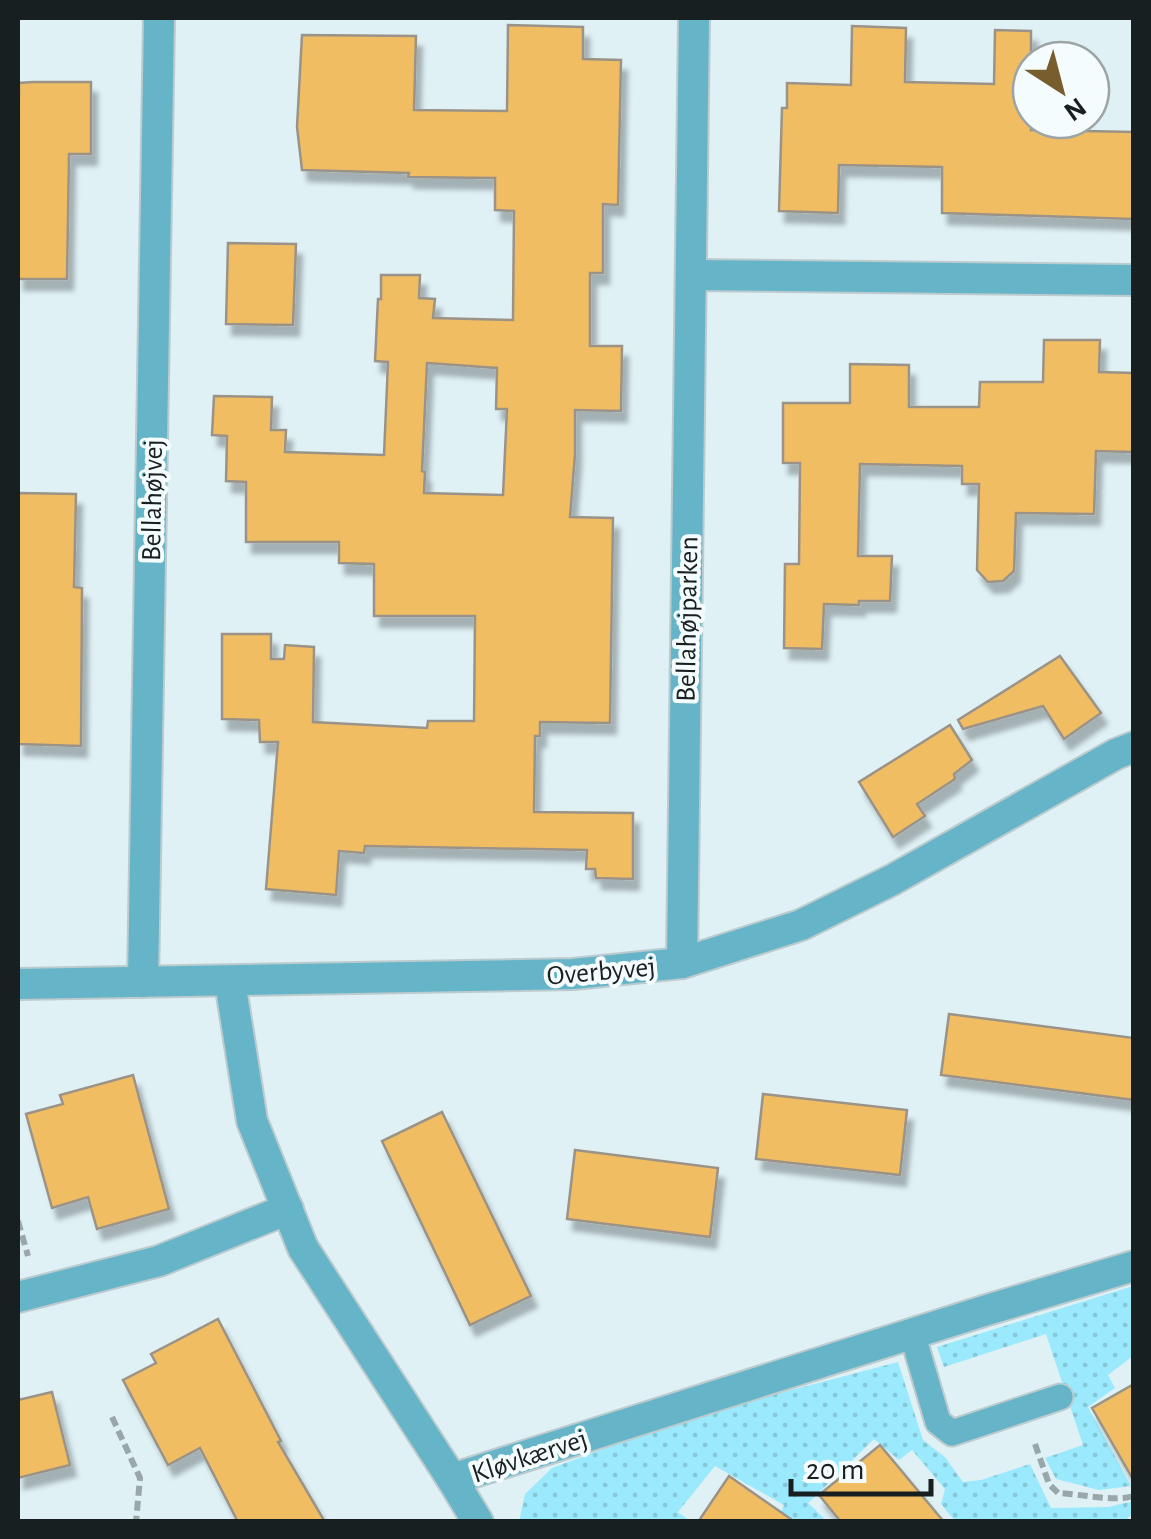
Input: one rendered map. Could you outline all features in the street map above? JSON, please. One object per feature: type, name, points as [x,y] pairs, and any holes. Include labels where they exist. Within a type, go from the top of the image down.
[{"type":"street","name":"Bellahøjvej","points":[[143,982],[159,18]]},
{"type":"street","name":"Bellahøjparken","points":[[682,962],[694,18]]},
{"type":"street","points":[[690,274],[1134,280]]},
{"type":"street","name":"Overbyvej","points":[[18,984],[572,974],[682,962],[801,925],[892,880],[1134,747]]},
{"type":"street","name":"Kløvkærvej","points":[[230,982],[252,1122],[304,1248],[452,1479],[1134,1266]]},
{"type":"street","points":[[18,1296],[159,1260],[288,1209]]},
{"type":"street","points":[[452,1479],[478,1522]]},
{"type":"lane","points":[[912,1333],[938,1422],[952,1433],[1060,1398]]},
{"type":"path","points":[[1022,1410],[1050,1484],[1058,1493],[1119,1500],[1134,1496]]},
{"type":"path","points":[[112,1417],[140,1478],[136,1522]]},
{"type":"shaded area","points":[[1133,1286],[1133,1356],[1108,1375],[1115,1388],[1088,1407],[1131,1486],[1099,1490],[1056,1479],[1045,1458],[1083,1445],[1046,1334],[944,1367],[937,1347]]},
{"type":"shaded area","points":[[898,1362],[923,1440],[945,1457],[963,1482],[1030,1464],[1051,1508],[1108,1507],[1134,1501],[1133,1513],[1125,1521],[955,1521],[941,1504],[945,1489],[912,1450],[899,1460],[874,1439],[808,1503],[824,1518],[820,1521],[777,1521],[784,1505],[715,1466],[678,1512],[690,1521],[519,1522],[525,1494],[552,1468],[692,1416]]},
{"type":"building","points":[[508,25],[583,27],[583,59],[621,60],[618,205],[603,204],[603,273],[590,273],[590,346],[622,346],[621,411],[575,410],[570,517],[613,518],[610,723],[540,722],[540,736],[535,736],[534,812],[633,813],[633,879],[596,878],[595,869],[586,869],[587,850],[365,846],[364,853],[339,851],[336,895],[266,889],[278,742],[260,742],[259,720],[222,719],[222,634],[271,634],[271,659],[284,659],[285,645],[314,647],[313,722],[427,728],[428,721],[474,721],[475,616],[374,616],[374,564],[339,563],[339,542],[246,542],[246,482],[226,481],[227,436],[212,435],[214,396],[272,397],[271,430],[286,430],[285,452],[384,455],[388,362],[375,361],[381,275],[420,275],[419,298],[435,299],[433,318],[513,320],[514,211],[495,210],[495,178],[302,170],[297,127],[302,35],[416,36],[414,110],[507,111]],"holes":[[[427,363],[497,368],[496,409],[507,409],[503,495],[424,493]]]},
{"type":"building","points":[[852,26],[906,28],[905,82],[994,84],[995,30],[1031,31],[1031,40],[1011,40],[1011,140],[1111,140],[1111,132],[1134,132],[1134,219],[942,213],[942,167],[839,165],[838,213],[779,211],[782,108],[787,108],[787,83],[851,85]]},
{"type":"building","points":[[91,82],[91,154],[69,154],[67,279],[18,279],[19,83]]},
{"type":"building","points":[[228,243],[296,244],[293,325],[226,324]]},
{"type":"building","points":[[1044,340],[1100,340],[1099,372],[1134,373],[1134,452],[1096,451],[1094,514],[1016,513],[1014,571],[1003,581],[988,582],[977,570],[979,484],[962,484],[962,466],[860,464],[858,556],[892,556],[890,601],[824,604],[822,649],[784,648],[785,564],[799,564],[800,463],[783,463],[783,403],[850,403],[850,364],[909,365],[909,407],[979,407],[980,382],[1043,382]]},
{"type":"building","points":[[18,493],[76,494],[74,587],[82,588],[81,746],[18,744]]},
{"type":"building","points":[[1060,656],[1101,713],[1064,739],[1043,706],[963,729],[958,720]]},
{"type":"building","points":[[950,725],[972,760],[954,774],[955,779],[917,804],[925,816],[893,837],[859,782]]},
{"type":"building","points":[[949,1014],[1134,1038],[1134,1100],[941,1075]]},
{"type":"building","points":[[133,1075],[169,1209],[97,1229],[88,1197],[52,1208],[26,1114],[63,1104],[60,1095]]},
{"type":"building","points":[[763,1094],[907,1110],[900,1175],[756,1159]]},
{"type":"building","points":[[442,1112],[531,1296],[470,1325],[382,1141]]},
{"type":"building","points":[[575,1150],[718,1168],[710,1237],[567,1219]]},
{"type":"building","points":[[218,1319],[281,1441],[278,1442],[325,1522],[238,1522],[200,1448],[168,1465],[123,1380],[156,1363],[151,1354]]},
{"type":"building","points":[[1134,1384],[1134,1481],[1092,1408]]},
{"type":"building","points":[[52,1392],[70,1465],[18,1478],[18,1400]]},
{"type":"building","points":[[880,1445],[944,1522],[841,1522],[819,1495]]},
{"type":"building","points":[[729,1476],[795,1522],[698,1522]]}]
